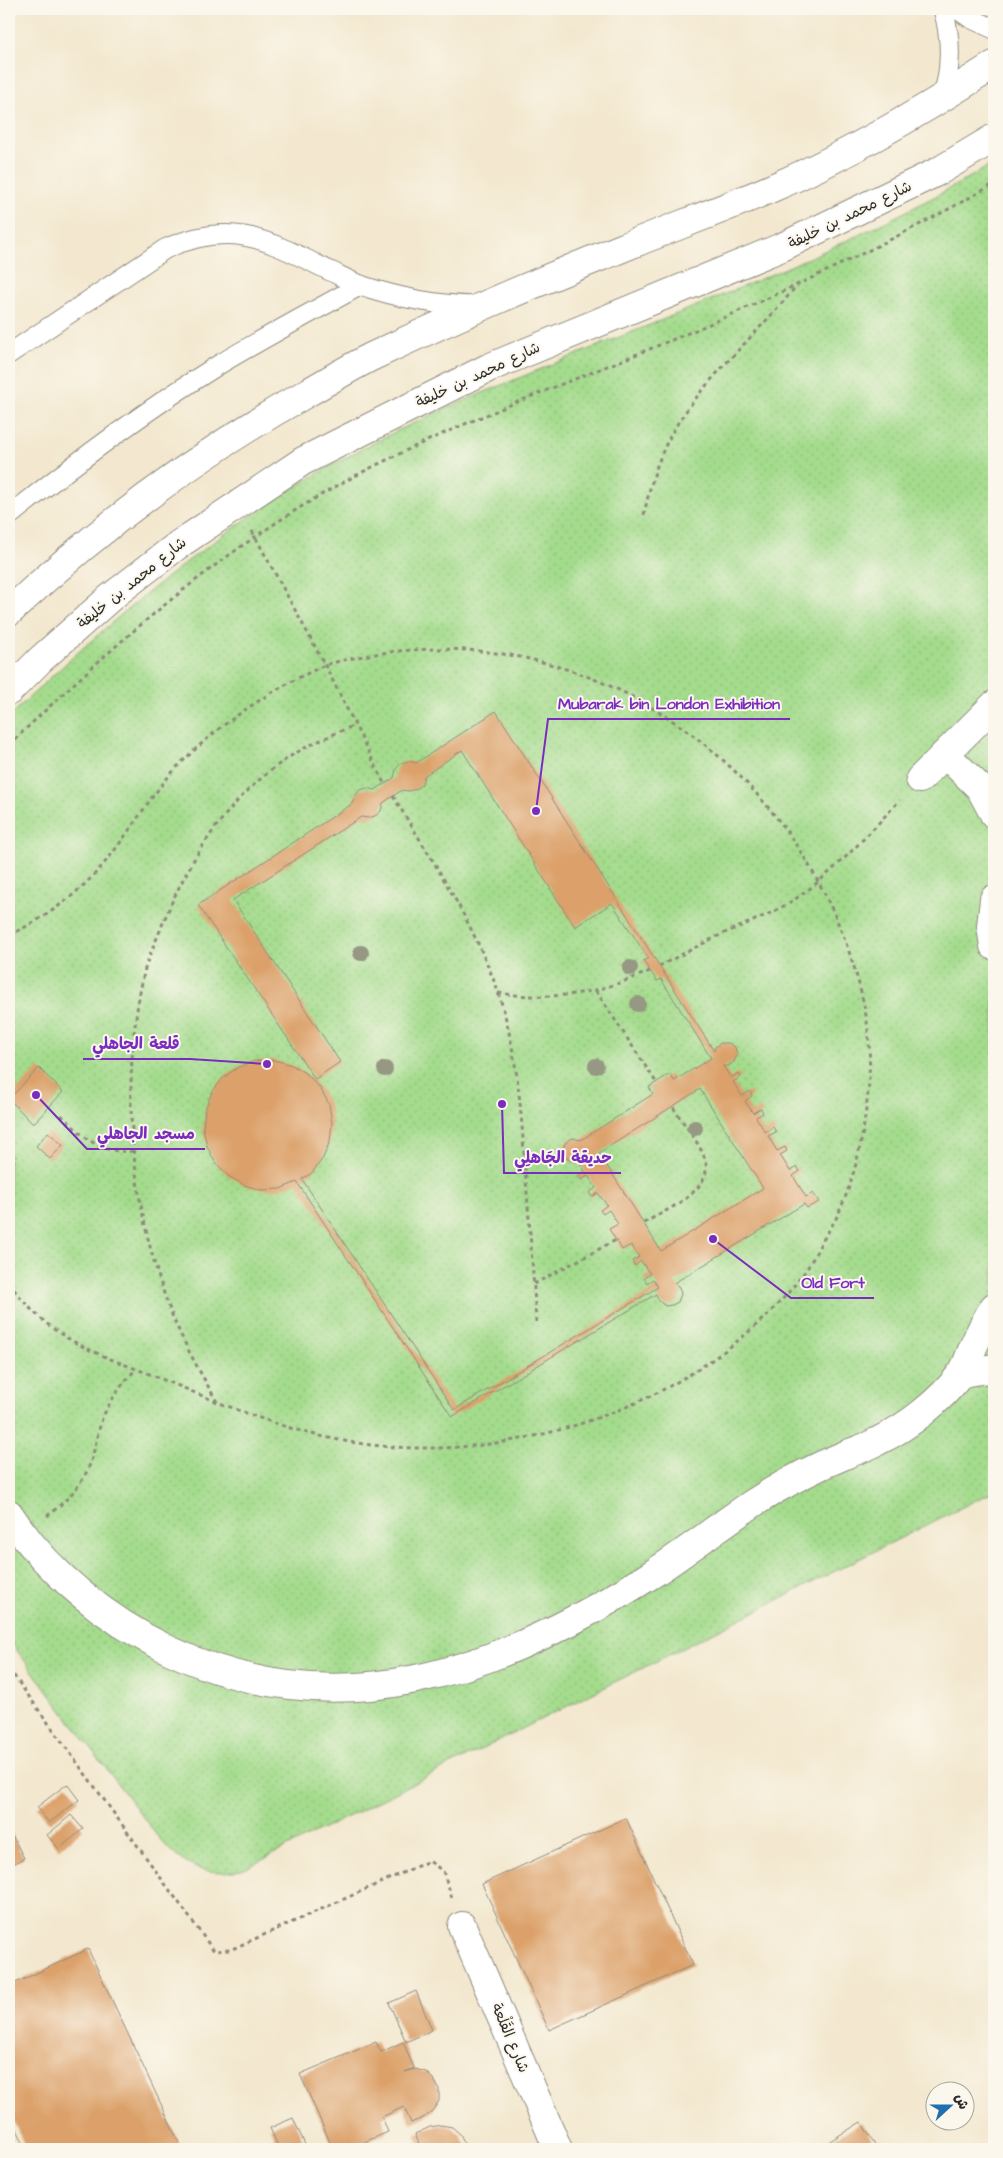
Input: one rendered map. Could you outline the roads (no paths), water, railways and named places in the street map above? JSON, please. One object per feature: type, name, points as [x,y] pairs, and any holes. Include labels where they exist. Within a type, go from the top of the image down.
[{"type":"main road","points":[[9,612],[74,554],[142,499],[210,451],[368,358],[481,307],[772,188],[869,141],[942,99],[994,66]]},
{"type":"main road","name":"شارع محمد بن خليفة","points":[[9,691],[41,659],[111,597],[178,545],[303,461],[488,368],[782,247],[939,171],[994,138]]},
{"type":"main road","points":[[920,779],[994,705]]},
{"type":"main road","points":[[944,754],[980,788],[994,814]]},
{"type":"main road","points":[[994,899],[991,926],[994,946]]},
{"type":"main road","points":[[14,1522],[60,1574],[88,1600],[134,1631],[184,1657],[219,1670],[292,1686],[329,1688],[404,1683],[440,1675],[483,1660],[525,1643],[607,1602],[684,1553],[760,1499],[801,1475],[878,1442],[909,1423],[936,1400],[962,1373],[974,1344],[994,1307]]},
{"type":"main road","points":[[962,1373],[994,1368]]},
{"type":"main road","name":"شارع القَلْعة","points":[[462,1926],[558,2149]]},
{"type":"lane","points":[[942,99],[948,81],[950,62],[950,42],[943,9]]},
{"type":"lane","points":[[957,9],[970,18],[994,29]]},
{"type":"lane","points":[[9,354],[165,249],[186,240],[207,235],[251,236],[272,243],[361,285],[418,301],[481,307]]},
{"type":"lane","points":[[9,516],[75,463],[143,414],[214,368],[287,325],[361,285]]},
{"type":"place","name":"Mubarak bin London Exhibition","points":[[536,811]]},
{"type":"place","name":"قلعة الجاهلي","points":[[267,1064]]},
{"type":"place","name":"مسجد الجاهلي","points":[[36,1095]]},
{"type":"place","name":"حديقة الجَاهلِي","points":[[502,1104]]},
{"type":"place","name":"Old Fort","points":[[713,1239]]}]
